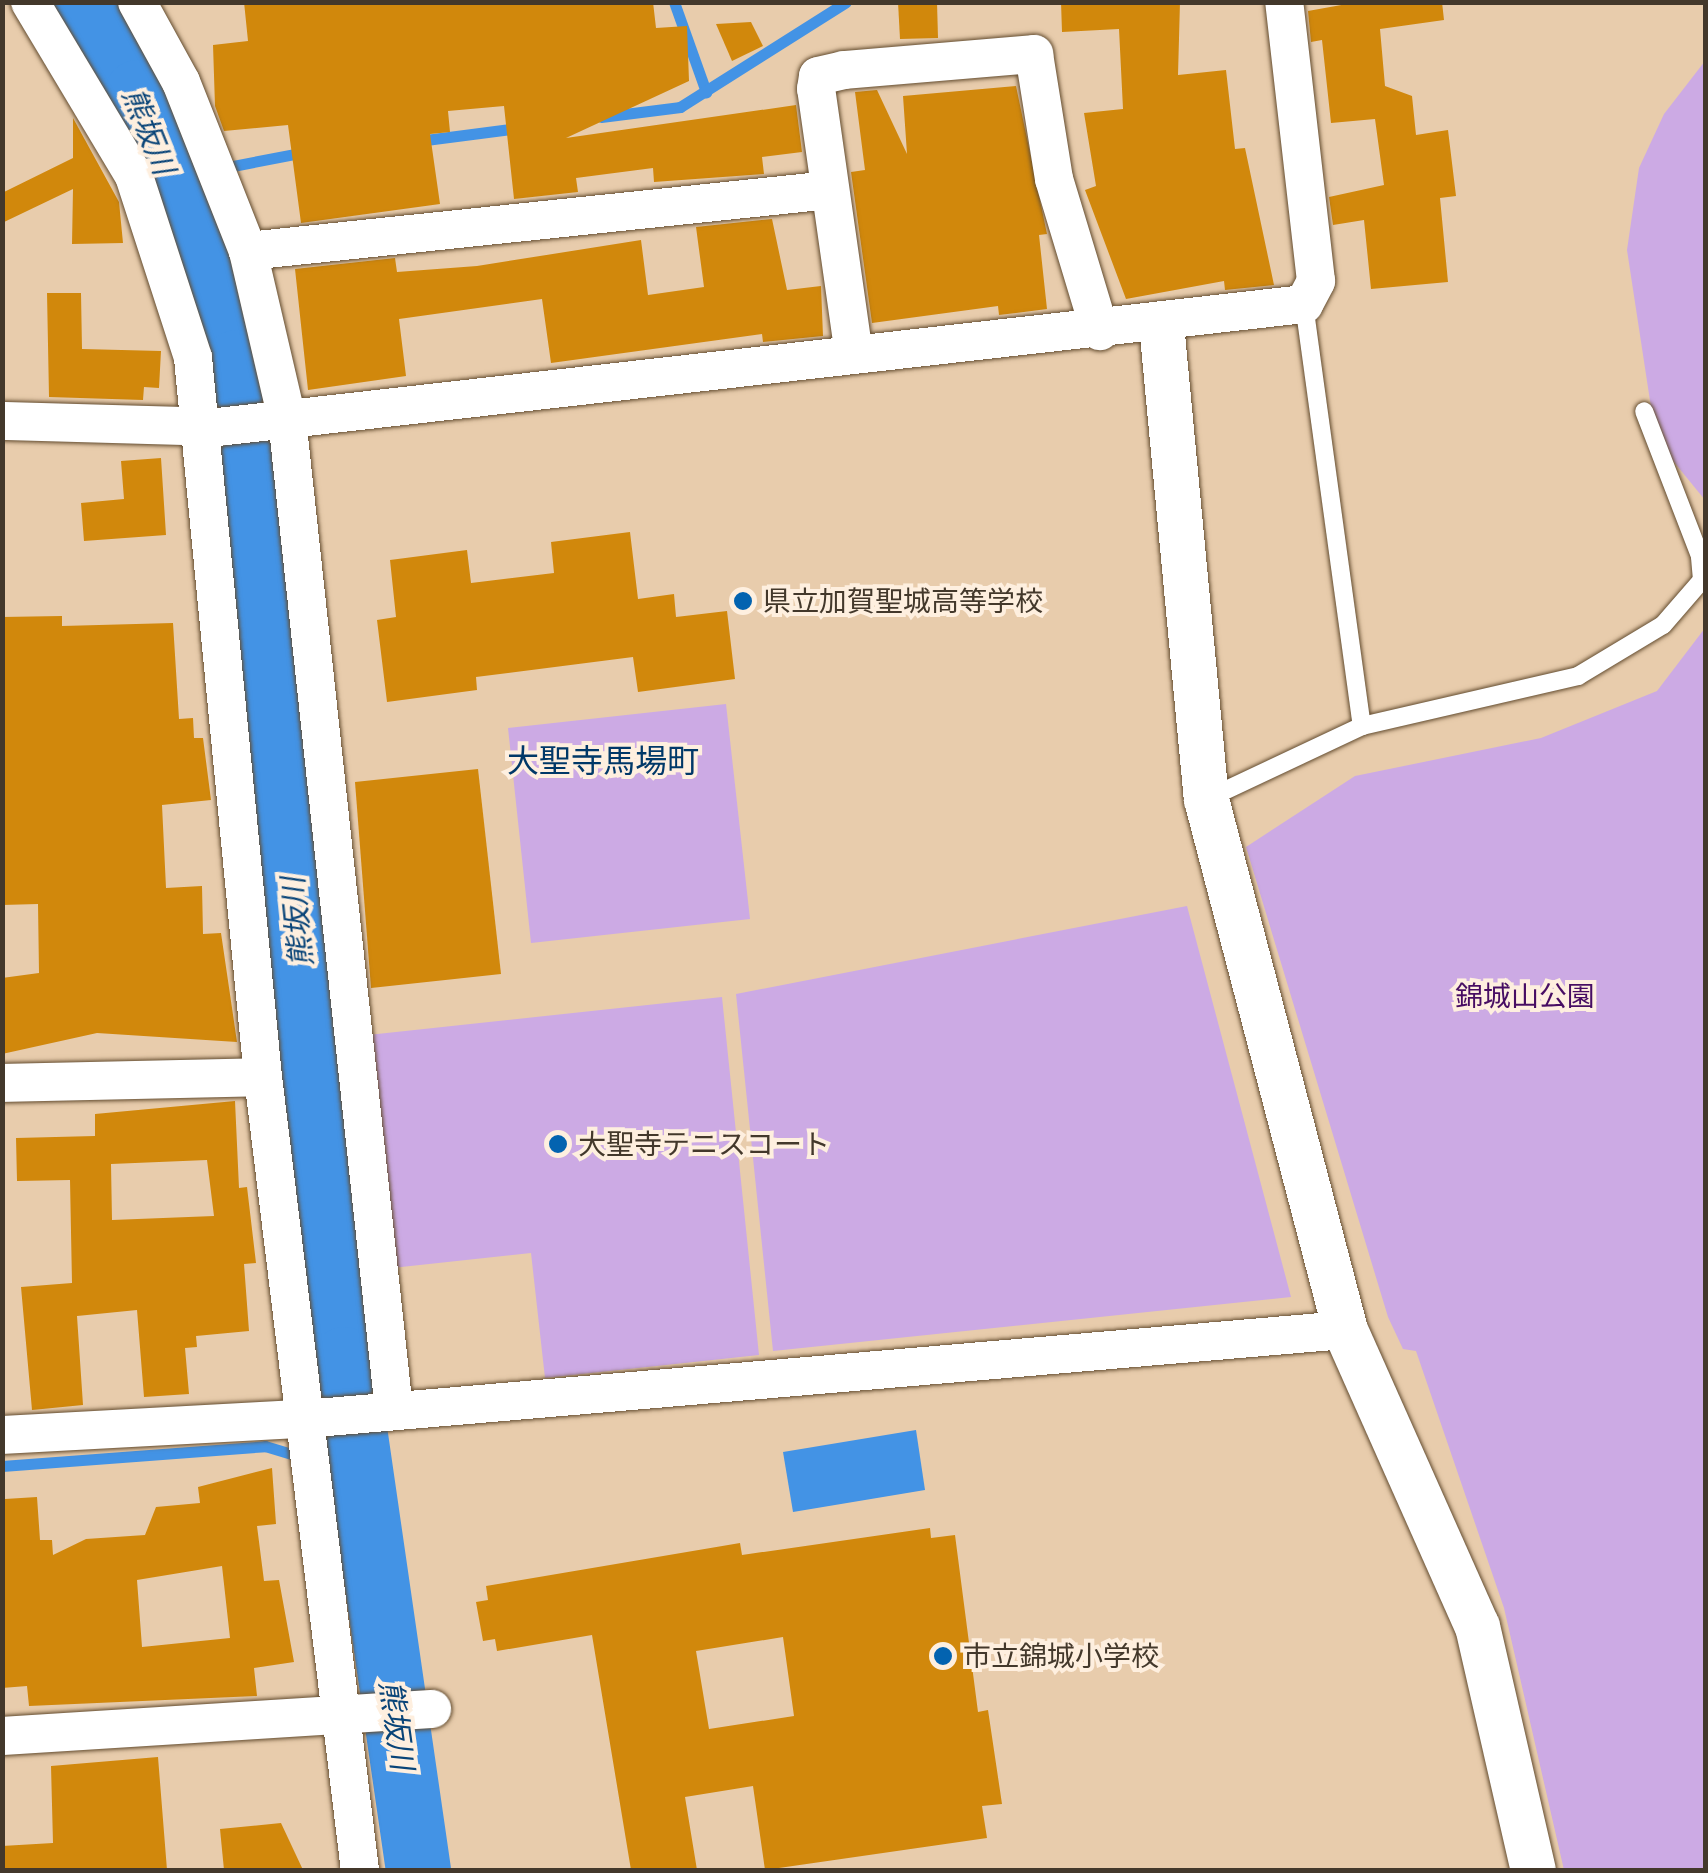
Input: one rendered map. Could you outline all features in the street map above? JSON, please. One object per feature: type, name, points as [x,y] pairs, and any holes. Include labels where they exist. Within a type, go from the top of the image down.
[{"type":"street","points":[[30,2],[105,121],[158,234],[209,428],[263,1078],[309,1418],[335,1715],[360,1870]]},
{"type":"street","points":[[137,2],[181,82],[248,251],[283,420],[384,1411]]},
{"type":"street","points":[[2,420],[209,428],[1100,331],[1304,304],[1316,281],[1284,2]]},
{"type":"street","points":[[854,355],[818,76],[1034,54],[1054,179],[1100,331]]},
{"type":"street","points":[[248,251],[830,190]]},
{"type":"street","points":[[1161,324],[1206,799],[1345,1330],[1477,1626],[1533,1870]]},
{"type":"street","points":[[2,1083],[263,1078]]},
{"type":"street","points":[[2,1434],[309,1418],[1345,1330]]},
{"type":"street","points":[[2,1736],[432,1709]]},
{"type":"lane","points":[[1304,304],[1362,726]]},
{"type":"lane","points":[[1206,799],[1362,726],[1578,676],[1663,625],[1702,580],[1700,556],[1644,410]]},
{"type":"green space","points":[[1705,61],[1705,500],[1656,440],[1627,250],[1639,168],[1664,114]]},
{"type":"green space","name":"錦城山公園","points":[[1705,628],[1705,1870],[1564,1870],[1504,1608],[1416,1351],[1403,1349],[1388,1317],[1246,847],[1355,776],[1541,738],[1657,691]]},
{"type":"green space","points":[[726,704],[750,919],[531,943],[508,728]]},
{"type":"green space","points":[[1187,906],[1291,1297],[773,1351],[736,994]]},
{"type":"green space","name":"大聖寺テニスコート","points":[[722,997],[759,1355],[545,1378],[531,1253],[392,1268],[368,1035]]},
{"type":"water","points":[[916,1430],[925,1490],[793,1512],[783,1452]]},
{"type":"building","points":[[244,2],[653,2],[656,28],[687,26],[689,81],[566,138],[796,105],[802,152],[762,157],[764,174],[654,182],[653,168],[576,178],[578,192],[514,199],[504,106],[448,111],[450,132],[430,134],[440,204],[301,223],[288,125],[224,131],[215,106],[213,45],[248,41]]},
{"type":"building","points":[[898,2],[937,2],[938,38],[900,39]]},
{"type":"building","points":[[1061,2],[1180,2],[1178,75],[1226,70],[1235,149],[1245,148],[1274,285],[1225,290],[1224,281],[1126,299],[1085,190],[1096,186],[1084,113],[1123,109],[1119,29],[1062,32]]},
{"type":"building","points":[[1358,2],[1442,2],[1444,20],[1380,29],[1385,86],[1412,96],[1416,135],[1448,130],[1456,196],[1440,198],[1448,282],[1371,289],[1364,220],[1333,225],[1329,197],[1384,185],[1375,119],[1331,123],[1322,40],[1311,42],[1308,11]]},
{"type":"building","points":[[751,22],[763,46],[732,61],[716,24]]},
{"type":"building","points":[[1016,86],[1047,234],[1039,235],[1047,309],[999,315],[998,306],[872,323],[851,172],[865,170],[855,92],[877,90],[907,154],[903,96]]},
{"type":"building","points":[[73,118],[119,202],[123,243],[72,244],[73,189],[2,223],[2,193],[73,158]]},
{"type":"building","points":[[772,219],[787,290],[821,286],[823,336],[763,342],[762,334],[551,363],[542,299],[399,319],[406,376],[308,390],[295,269],[395,258],[397,272],[477,266],[641,240],[648,295],[704,287],[696,227]]},
{"type":"building","points":[[47,293],[81,293],[82,349],[161,351],[159,388],[144,387],[143,400],[49,397]]},
{"type":"building","points":[[161,458],[166,535],[84,541],[81,503],[124,499],[121,461]]},
{"type":"building","points":[[630,532],[638,599],[674,594],[676,617],[727,611],[735,679],[638,692],[633,657],[476,677],[477,690],[387,702],[377,620],[396,617],[390,560],[467,550],[471,583],[554,573],[551,542]]},
{"type":"building","points":[[62,616],[62,626],[173,623],[179,719],[193,718],[194,738],[203,738],[211,800],[162,805],[166,888],[202,886],[203,934],[221,933],[237,1042],[97,1033],[2,1054],[2,978],[39,973],[38,904],[2,905],[2,617]]},
{"type":"building","points":[[478,769],[501,974],[371,988],[355,782]]},
{"type":"building","points":[[235,1101],[239,1188],[247,1187],[256,1263],[244,1264],[249,1331],[196,1336],[197,1347],[185,1348],[189,1394],[144,1397],[137,1310],[77,1316],[83,1405],[32,1410],[21,1287],[72,1283],[70,1180],[17,1181],[16,1138],[95,1136],[95,1114]],"holes":[[[207,1160],[214,1216],[112,1220],[111,1164]]]},
{"type":"building","points":[[272,1468],[276,1524],[257,1526],[264,1581],[279,1580],[294,1662],[254,1668],[257,1696],[29,1706],[27,1686],[2,1688],[5,1499],[37,1497],[40,1540],[52,1540],[53,1555],[86,1539],[145,1535],[156,1507],[200,1503],[198,1487]],"holes":[[[222,1566],[230,1638],[142,1647],[137,1580]]]},
{"type":"building","points":[[930,1528],[931,1538],[955,1535],[978,1712],[988,1710],[1002,1804],[982,1806],[987,1838],[765,1870],[753,1786],[685,1797],[697,1870],[631,1870],[592,1635],[497,1651],[495,1639],[483,1641],[476,1602],[488,1600],[486,1586],[740,1543],[742,1555]],"holes":[[[783,1637],[794,1716],[709,1729],[696,1651]]]},
{"type":"building","points":[[158,1757],[167,1870],[2,1870],[2,1846],[53,1843],[51,1766]]},
{"type":"building","points":[[281,1823],[303,1870],[224,1870],[220,1829]]},
{"type":"waterway","name":"熊坂川","points":[[80,2],[137,92],[236,362],[344,1359],[418,1870]]},
{"type":"waterway","points":[[674,2],[706,92]]},
{"type":"waterway","points":[[601,117],[680,107],[846,2]]},
{"type":"waterway","points":[[418,141],[518,128]]},
{"type":"waterway","points":[[171,178],[305,152]]},
{"type":"waterway","points":[[2,1466],[265,1446],[301,1457]]},
{"type":"waterway","points":[[319,1462],[358,1473]]},
{"type":"place","name":"県立加賀聖城高等学校","points":[[743,601]]},
{"type":"place","name":"大聖寺テニスコート","points":[[558,1144]]},
{"type":"place","name":"市立錦城小学校","points":[[943,1656]]},
{"type":"district","name":"大聖寺馬場町","points":[[603,760]]}]
